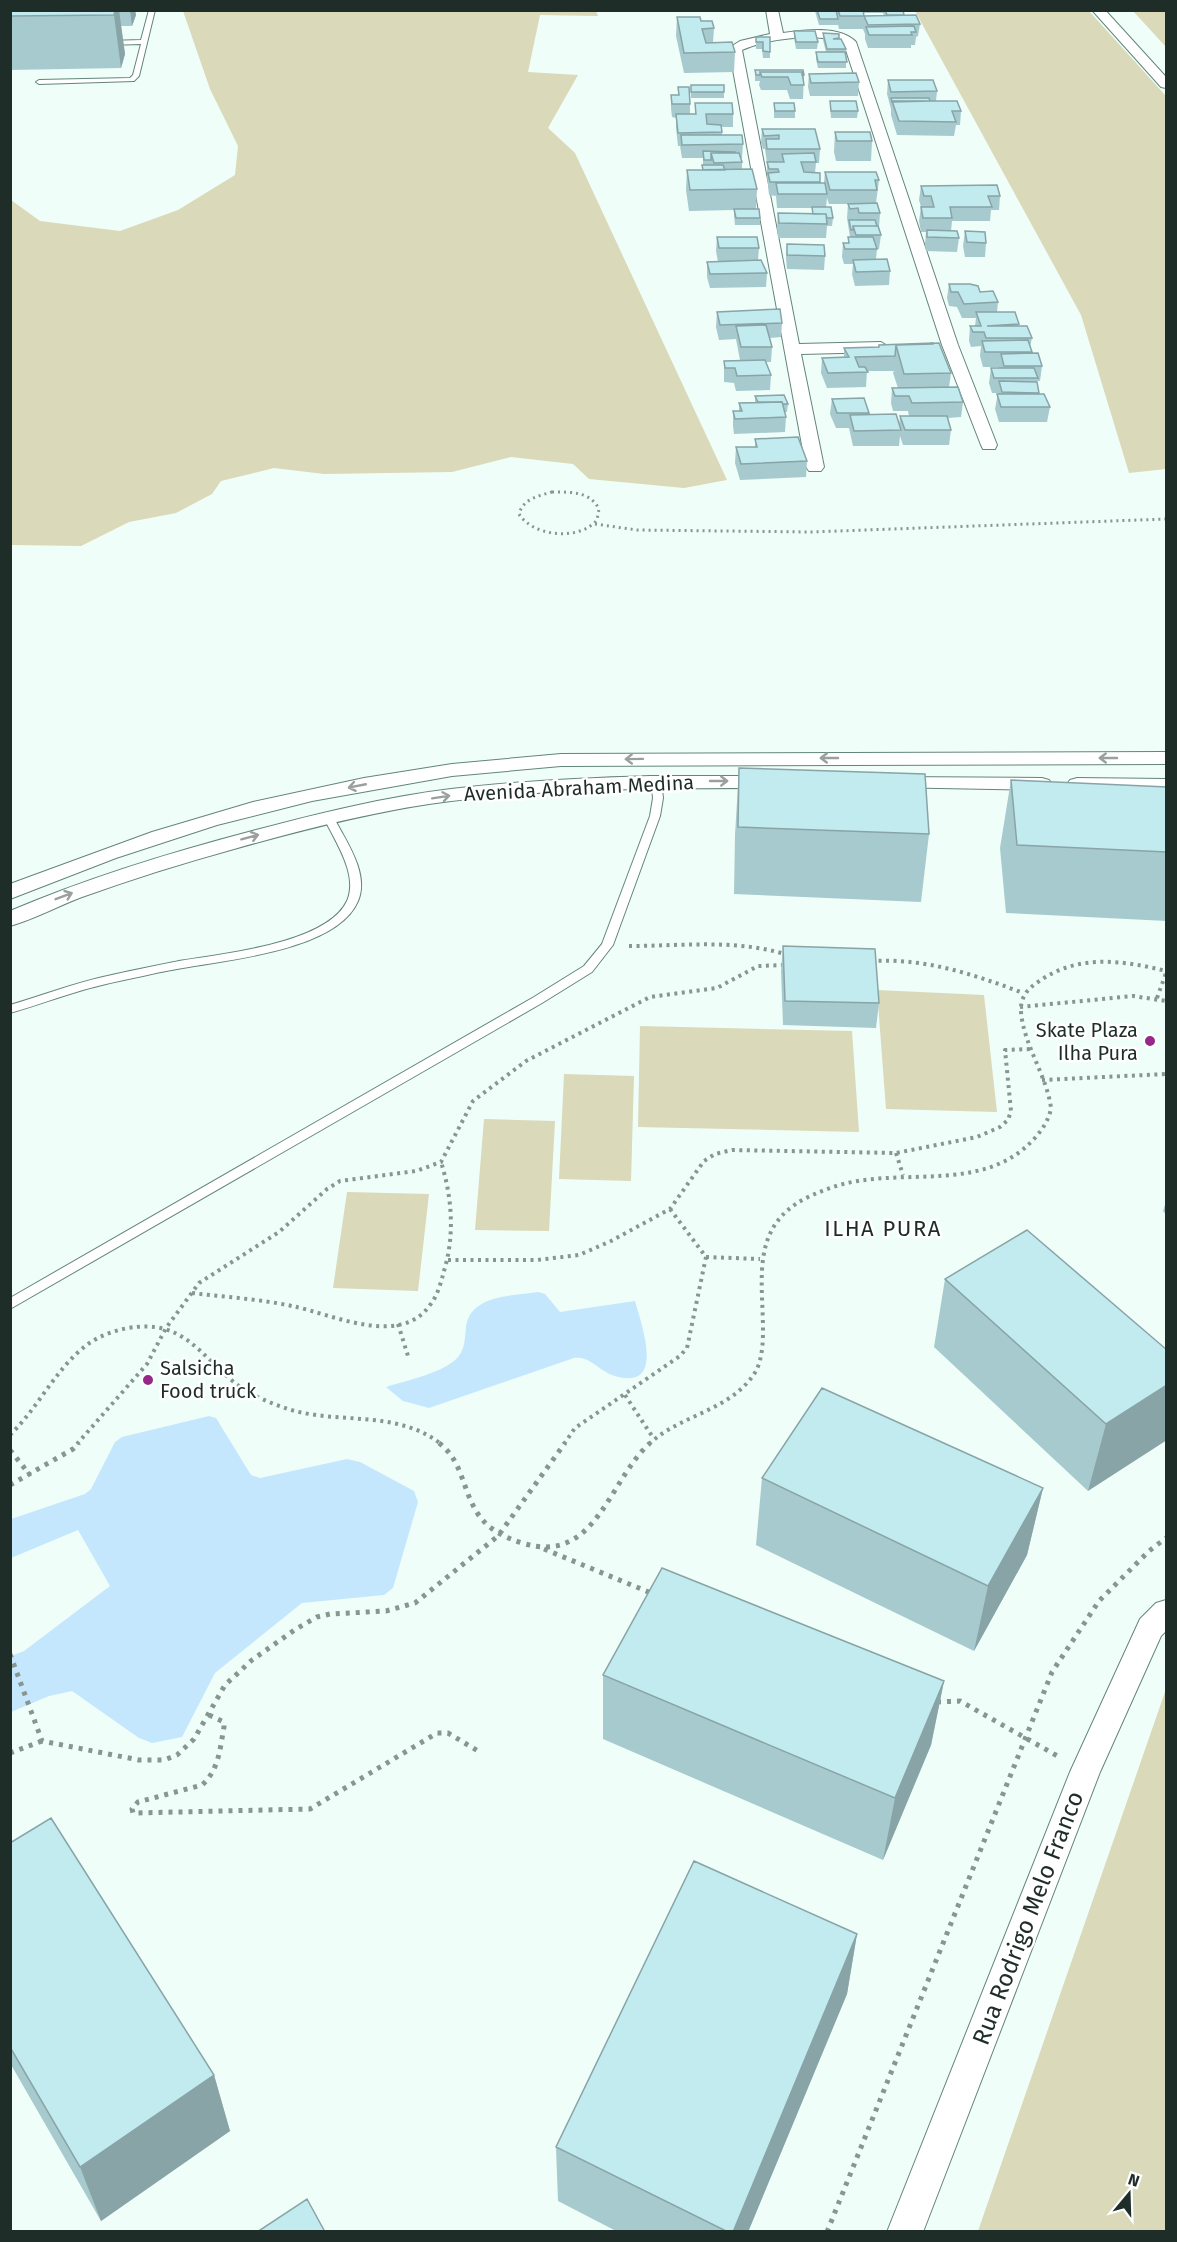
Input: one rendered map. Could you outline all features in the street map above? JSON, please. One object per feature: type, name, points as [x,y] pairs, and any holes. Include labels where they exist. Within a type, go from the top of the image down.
[{"type":"street","points":[[772,10],[777,37]]},
{"type":"street","points":[[1098,10],[1167,84]]},
{"type":"street","points":[[815,467],[735,48],[749,41],[777,37],[833,36],[848,39],[850,42],[944,345],[989,445]]},
{"type":"street","points":[[794,350],[902,346]]},
{"type":"street","points":[[859,758],[873,766],[874,772],[870,780],[918,783],[1167,785]]},
{"type":"street","points":[[915,758],[902,768],[904,774],[918,783]]},
{"type":"street","name":"Avenida Abraham Medina","points":[[10,892],[70,867],[210,820],[271,804],[415,775],[561,760],[1167,758]]},
{"type":"street","name":"Avenida Abraham Medina","points":[[10,919],[79,891],[153,865],[328,816],[450,795],[563,785],[656,780],[789,782]]},
{"type":"street","name":"Rua Rodrigo Melo Franco","points":[[905,2232],[1086,1772],[1150,1628],[1167,1612]]},
{"type":"lane","points":[[39,82],[132,80],[136,76],[152,10]]},
{"type":"lane","points":[[99,43],[144,42]]},
{"type":"lane","points":[[10,1304],[588,969],[607,945],[655,816],[658,798],[656,780]]},
{"type":"lane","points":[[10,1009],[102,981],[251,954],[320,932],[343,916],[353,900],[356,884],[353,868],[328,816]]},
{"type":"path","points":[[595,524],[601,516],[600,508],[594,500],[582,495],[552,492],[537,495],[519,508],[519,517],[525,525],[544,532],[569,534],[595,524],[637,530],[811,532],[1167,519]]},
{"type":"path","points":[[607,945],[736,942],[762,946],[791,956]]},
{"type":"path","points":[[866,962],[889,959],[963,971],[1023,993]]},
{"type":"path","points":[[542,1548],[566,1544],[586,1532],[608,1502],[630,1461],[654,1438],[720,1406],[743,1388],[757,1369],[762,1353],[763,1327],[760,1259],[764,1240],[780,1219],[804,1199],[834,1186],[903,1175],[963,1175],[996,1167],[1023,1150],[1047,1123],[1051,1107],[1030,1049],[1020,1007],[1023,993],[1053,970],[1075,963],[1114,961],[1167,972],[1157,998]]},
{"type":"path","points":[[192,1293],[292,1306],[367,1324],[385,1326],[398,1324],[422,1314],[434,1300],[448,1260],[450,1196],[441,1162],[473,1101],[526,1061],[651,997],[717,988],[759,966],[791,965]]},
{"type":"path","points":[[1020,1007],[1133,996],[1167,1001]]},
{"type":"path","points":[[448,1260],[537,1260],[579,1255],[611,1241],[670,1209],[704,1161],[716,1154],[732,1150],[896,1153],[977,1137],[1000,1127],[1008,1120],[1011,1111],[1005,1050],[1030,1049]]},
{"type":"path","points":[[1042,1080],[1167,1074]]},
{"type":"path","points":[[896,1153],[903,1175]]},
{"type":"path","points":[[10,1485],[73,1449],[147,1364],[166,1328],[199,1283],[279,1232],[327,1189],[340,1181],[416,1171],[441,1162]]},
{"type":"path","points":[[10,1753],[42,1741],[143,1760],[163,1760],[185,1751],[201,1732],[224,1686],[237,1673],[304,1623],[316,1617],[331,1614],[387,1612],[402,1609],[415,1603],[498,1536],[575,1428],[680,1356],[687,1348],[706,1257],[670,1209]]},
{"type":"path","points":[[706,1257],[760,1259]]},
{"type":"path","points":[[398,1324],[408,1356]]},
{"type":"path","points":[[10,1435],[31,1415],[59,1372],[78,1350],[113,1331],[145,1325],[166,1328],[189,1337],[235,1383],[278,1406],[304,1413],[393,1423],[424,1432],[444,1444],[460,1467],[470,1501],[485,1526],[498,1536],[515,1543],[542,1548],[663,1598]]},
{"type":"path","points":[[625,1395],[654,1438]]},
{"type":"path","points":[[10,1450],[30,1475]]},
{"type":"path","points":[[827,2232],[1052,1672],[1099,1601],[1149,1551],[1167,1538]]},
{"type":"path","points":[[11,1655],[42,1741]]},
{"type":"path","points":[[927,1702],[960,1701],[1086,1772]]},
{"type":"path","points":[[209,1715],[224,1722],[214,1773],[210,1780],[202,1785],[138,1802],[132,1809],[132,1813],[310,1809],[437,1733],[448,1732],[477,1751]]},
{"type":"green space","points":[[183,11],[596,11],[598,16],[540,15],[528,72],[578,75],[548,128],[575,153],[727,480],[684,488],[589,479],[573,464],[511,457],[452,472],[324,474],[274,468],[221,481],[212,494],[176,513],[129,522],[81,546],[11,545],[11,200],[40,221],[120,231],[178,210],[235,175],[238,146],[210,89]]},
{"type":"green space","points":[[915,11],[1089,11],[1166,96],[1166,469],[1129,473],[1081,315]]},
{"type":"green space","points":[[1133,11],[1166,11],[1166,47]]},
{"type":"green space","points":[[877,990],[984,995],[997,1112],[886,1109]]},
{"type":"green space","points":[[640,1026],[852,1031],[859,1132],[638,1127]]},
{"type":"green space","points":[[564,1074],[634,1076],[631,1181],[559,1179]]},
{"type":"green space","points":[[484,1119],[555,1121],[549,1231],[475,1230]]},
{"type":"green space","points":[[347,1192],[429,1194],[418,1291],[333,1288]]},
{"type":"green space","points":[[1166,1689],[1166,2231],[978,2231]]},
{"type":"water","points":[[538,1292],[545,1294],[560,1312],[635,1301],[647,1355],[645,1367],[640,1375],[629,1378],[612,1375],[585,1359],[574,1358],[429,1408],[403,1401],[386,1387],[425,1375],[444,1367],[458,1357],[464,1343],[469,1316],[484,1303],[505,1296]]},
{"type":"water","points":[[209,1416],[216,1418],[251,1475],[260,1478],[347,1459],[360,1462],[414,1491],[418,1502],[393,1588],[384,1595],[302,1603],[215,1673],[182,1737],[152,1743],[139,1738],[72,1691],[49,1696],[11,1712],[11,1656],[24,1651],[110,1586],[78,1530],[11,1558],[11,1519],[85,1494],[91,1489],[115,1442],[122,1437]]},
{"type":"building","points":[[10,10],[115,10],[114,15],[10,16]]},
{"type":"building","points":[[817,10],[836,10],[838,19],[820,19]]},
{"type":"building","points":[[838,10],[863,10],[864,16],[840,16]]},
{"type":"building","points":[[885,10],[903,10],[904,15],[887,15]]},
{"type":"building","points":[[916,15],[920,24],[868,25],[864,16]]},
{"type":"building","points":[[677,17],[700,17],[701,21],[712,21],[714,28],[702,29],[706,43],[732,42],[735,52],[684,53]]},
{"type":"building","points":[[914,26],[916,32],[911,32],[912,35],[869,35],[866,27]]},
{"type":"building","points":[[794,31],[815,31],[818,42],[796,42]]},
{"type":"building","points":[[823,33],[839,34],[839,38],[833,39],[841,39],[846,49],[827,49]]},
{"type":"building","points":[[756,37],[770,37],[770,52],[763,51],[763,42],[756,42]]},
{"type":"building","points":[[816,52],[845,52],[847,62],[818,62]]},
{"type":"building","points":[[755,70],[803,70],[804,75],[802,72],[760,72],[760,75],[756,75]]},
{"type":"building","points":[[760,72],[802,72],[804,85],[791,85],[788,77],[762,77]]},
{"type":"building","points":[[856,73],[859,82],[811,83],[809,74]]},
{"type":"building","points":[[888,80],[933,80],[937,91],[891,92]]},
{"type":"building","points":[[691,85],[724,85],[724,92],[691,92]]},
{"type":"building","points":[[678,87],[689,87],[690,104],[672,104],[671,95],[679,95]]},
{"type":"building","points":[[891,98],[929,98],[930,101],[892,102]]},
{"type":"building","points":[[830,101],[856,101],[858,111],[831,111]]},
{"type":"building","points":[[892,101],[957,101],[961,111],[952,111],[956,122],[899,121]]},
{"type":"building","points":[[695,103],[732,103],[733,114],[706,114],[707,124],[721,125],[722,132],[678,133],[676,114],[696,114]]},
{"type":"building","points":[[774,103],[794,103],[795,111],[775,111]]},
{"type":"building","points":[[762,129],[815,129],[820,149],[767,149],[766,139],[779,139],[779,135],[764,136]]},
{"type":"building","points":[[835,132],[870,132],[872,141],[837,141]]},
{"type":"building","points":[[681,135],[742,135],[743,144],[682,145]]},
{"type":"building","points":[[703,151],[735,153],[711,153],[711,160],[704,160]]},
{"type":"building","points":[[711,153],[739,153],[742,162],[714,163]]},
{"type":"building","points":[[814,153],[816,162],[801,162],[804,172],[820,173],[820,182],[770,182],[768,173],[779,172],[778,169],[769,169],[767,162],[784,162],[782,154]]},
{"type":"building","points":[[702,165],[723,165],[725,170],[703,170]]},
{"type":"building","points":[[752,169],[757,189],[690,190],[687,170]]},
{"type":"building","points":[[825,172],[876,172],[879,180],[875,180],[877,190],[830,190]]},
{"type":"building","points":[[776,183],[825,183],[827,194],[778,194]]},
{"type":"building","points":[[997,185],[1000,196],[988,196],[992,207],[950,207],[952,218],[923,218],[921,207],[934,207],[931,196],[924,196],[921,186]]},
{"type":"building","points":[[877,203],[880,213],[859,213],[858,208],[850,209],[848,204]]},
{"type":"building","points":[[812,207],[831,207],[833,218],[827,218],[826,214],[813,214]]},
{"type":"building","points":[[734,209],[759,209],[760,218],[736,218]]},
{"type":"building","points":[[778,213],[826,214],[827,224],[779,223]]},
{"type":"building","points":[[849,220],[875,220],[877,226],[853,226],[851,230]]},
{"type":"building","points":[[853,226],[878,226],[881,235],[856,235]]},
{"type":"building","points":[[927,230],[957,231],[959,238],[927,237]]},
{"type":"building","points":[[965,231],[985,232],[986,243],[967,242]]},
{"type":"building","points":[[717,237],[757,237],[759,248],[719,248]]},
{"type":"building","points":[[848,237],[873,237],[877,249],[845,249],[843,243],[849,243]]},
{"type":"building","points":[[787,244],[824,245],[825,256],[787,255]]},
{"type":"building","points":[[887,259],[890,271],[856,272],[853,260]]},
{"type":"building","points":[[761,260],[767,273],[710,274],[707,262]]},
{"type":"building","points":[[949,284],[970,284],[978,286],[980,292],[993,291],[998,302],[964,304],[958,292],[951,292]]},
{"type":"building","points":[[780,309],[782,323],[720,325],[717,312]]},
{"type":"building","points":[[976,312],[1015,312],[1019,324],[987,326],[1027,326],[1032,338],[986,338],[984,332],[973,332],[970,326],[981,326]]},
{"type":"building","points":[[766,325],[772,347],[741,347],[736,326]]},
{"type":"building","points":[[1028,340],[1032,352],[985,352],[982,341]]},
{"type":"building","points":[[933,343],[896,345],[895,356],[855,357],[859,367],[865,367],[868,372],[828,373],[822,358],[849,357],[844,348],[879,347],[879,345]]},
{"type":"building","points":[[939,343],[951,373],[904,374],[896,345]]},
{"type":"building","points":[[1038,353],[1042,366],[1004,366],[1001,354]]},
{"type":"building","points":[[765,360],[771,375],[737,376],[735,368],[725,368],[724,361]]},
{"type":"building","points":[[991,368],[1034,368],[1038,378],[994,378]]},
{"type":"building","points":[[999,381],[1037,382],[1039,393],[1002,392]]},
{"type":"building","points":[[958,387],[963,402],[912,403],[909,396],[895,396],[892,388]]},
{"type":"building","points":[[997,394],[1044,394],[1050,407],[1001,407]]},
{"type":"building","points":[[784,395],[788,404],[758,402],[755,396]]},
{"type":"building","points":[[864,398],[869,413],[837,413],[832,399]]},
{"type":"building","points":[[782,402],[786,417],[735,419],[733,411],[742,411],[739,403]]},
{"type":"building","points":[[896,414],[901,430],[854,431],[850,415]]},
{"type":"building","points":[[900,416],[947,416],[951,430],[905,430]]},
{"type":"building","points":[[798,437],[807,461],[741,464],[736,447],[757,447],[755,439]]},
{"type":"building","points":[[739,768],[925,774],[929,834],[738,827]]},
{"type":"building","points":[[1011,780],[1167,787],[1167,852],[1017,845]]},
{"type":"building","points":[[783,946],[875,949],[879,1003],[785,1001]]},
{"type":"building","points":[[1027,1230],[1167,1350],[1167,1385],[1106,1424],[945,1279]]},
{"type":"building","points":[[822,1388],[1043,1488],[988,1586],[762,1478]]},
{"type":"building","points":[[662,1568],[944,1681],[895,1798],[603,1675]]},
{"type":"building","points":[[51,1818],[214,2075],[80,2167],[10,2047],[10,1843]]},
{"type":"building","points":[[694,1861],[857,1934],[733,2232],[728,2232],[556,2147]]},
{"type":"building","points":[[307,2199],[325,2232],[257,2232]]},
{"type":"place","name":"Skate Plaza Ilha Pura","points":[[1150,1041]]},
{"type":"place","name":"Salsicha Food truck","points":[[148,1380]]},
{"type":"district","name":"ILHA PURA","points":[[883,1228]]}]
